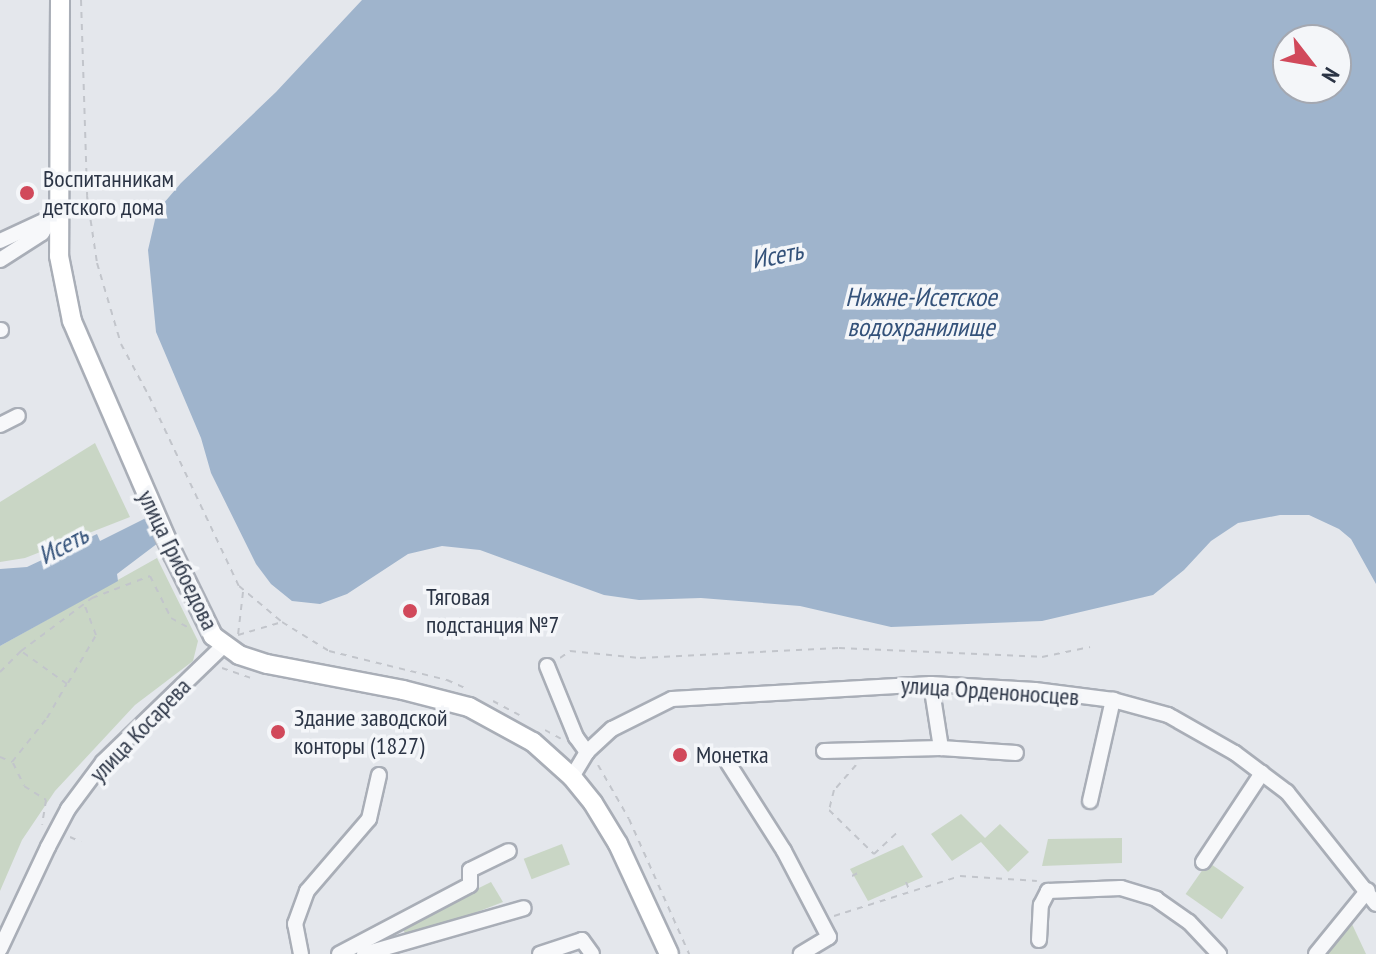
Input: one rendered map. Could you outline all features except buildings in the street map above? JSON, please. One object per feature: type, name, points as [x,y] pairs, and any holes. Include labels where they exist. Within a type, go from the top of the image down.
[{"type":"main road","name":"улица Грибоедова","points":[[60,0],[56,215],[59,256],[72,321],[137,474],[213,636],[223,646],[267,664],[403,690],[469,707],[533,742],[572,777],[618,844],[669,954]]},
{"type":"street","points":[[0,241],[56,215]]},
{"type":"street","points":[[0,260],[42,233],[56,215]]},
{"type":"street","points":[[0,425],[18,416]]},
{"type":"street","name":"улица Косарева","points":[[0,949],[52,839],[103,762],[223,646]]},
{"type":"street","points":[[547,666],[576,737],[587,752]]},
{"type":"street","points":[[931,684],[941,748]]},
{"type":"street","name":"улица Орденоносцев","points":[[572,777],[587,752],[612,729],[672,699],[931,684],[1035,690],[1113,700],[1168,715],[1235,753],[1287,792],[1368,890],[1376,904]]},
{"type":"street","points":[[1090,801],[1113,700]]},
{"type":"street","points":[[824,751],[941,748],[1016,753]]},
{"type":"street","points":[[728,763],[784,851],[829,937],[801,954]]},
{"type":"street","points":[[1203,862],[1262,773]]},
{"type":"street","points":[[301,954],[295,924],[307,891],[369,819],[379,775]]},
{"type":"street","points":[[339,954],[470,885],[470,870],[509,851]]},
{"type":"street","points":[[1039,940],[1041,905],[1048,891],[1121,888],[1156,899],[1189,922],[1219,954]]},
{"type":"street","points":[[1316,954],[1368,890]]},
{"type":"street","points":[[346,954],[364,953],[524,908]]},
{"type":"street","points":[[540,954],[582,940],[592,954]]},
{"type":"path","points":[[81,0],[87,196],[97,263],[121,344],[215,535]]},
{"type":"path","points":[[0,672],[21,651],[84,604],[150,576],[171,618],[194,631]]},
{"type":"path","points":[[243,591],[238,635],[282,622]]},
{"type":"path","points":[[12,762],[47,718],[96,635],[84,604]]},
{"type":"path","points":[[547,666],[570,651],[640,658],[839,648],[1042,657],[1090,647]]},
{"type":"path","points":[[21,651],[67,684]]},
{"type":"path","points":[[222,668],[251,678]]},
{"type":"path","points":[[0,757],[12,762],[24,786],[46,800],[41,824]]},
{"type":"path","points":[[856,765],[834,790],[829,810],[874,854],[900,830]]},
{"type":"path","points":[[852,876],[860,872]]},
{"type":"path","points":[[834,916],[960,876],[1027,879],[1044,882],[1048,891]]},
{"type":"path","points":[[906,882],[910,893]]},
{"type":"green space","points":[[95,443],[130,517],[25,558],[0,562],[0,502]]},
{"type":"green space","points":[[157,558],[198,641],[193,661],[135,705],[55,791],[22,840],[0,891],[0,646]]},
{"type":"green space","points":[[961,814],[985,838],[1000,824],[1029,852],[1008,872],[981,842],[952,861],[931,834]]},
{"type":"green space","points":[[1122,838],[1122,863],[1042,866],[1048,839]]},
{"type":"green space","points":[[562,844],[570,865],[532,879],[524,859]]},
{"type":"green space","points":[[903,845],[923,877],[868,901],[850,869]]},
{"type":"green space","points":[[1208,862],[1244,887],[1222,919],[1186,894]]},
{"type":"green space","points":[[491,882],[503,902],[407,939],[402,926]]},
{"type":"green space","points":[[1351,922],[1366,954],[1323,954]]},
{"type":"water","name":"Нижне-Исетское водохранилище","points":[[362,0],[1376,0],[1376,584],[1351,539],[1339,529],[1309,515],[1280,515],[1238,523],[1211,541],[1184,570],[1153,595],[1042,621],[891,627],[800,606],[701,598],[639,600],[604,595],[480,550],[442,546],[408,554],[347,594],[320,604],[292,601],[271,584],[256,564],[211,473],[201,438],[156,332],[148,250],[157,211],[181,183],[276,92]]},
{"type":"water","points":[[146,518],[158,543],[117,574],[118,581],[0,646],[0,569],[27,567],[97,534],[100,541]]},
{"type":"place","name":"Воспитанникам детского дома","points":[[27,193]]},
{"type":"place","name":"Тяговая подстанция №7","points":[[410,611]]},
{"type":"place","name":"Здание заводской конторы (1827)","points":[[278,732]]},
{"type":"place","name":"Монетка","points":[[680,755]]},
{"type":"water label","name":"Исеть","points":[[777,255]]},
{"type":"water label","name":"Исеть","points":[[63,545]]}]
